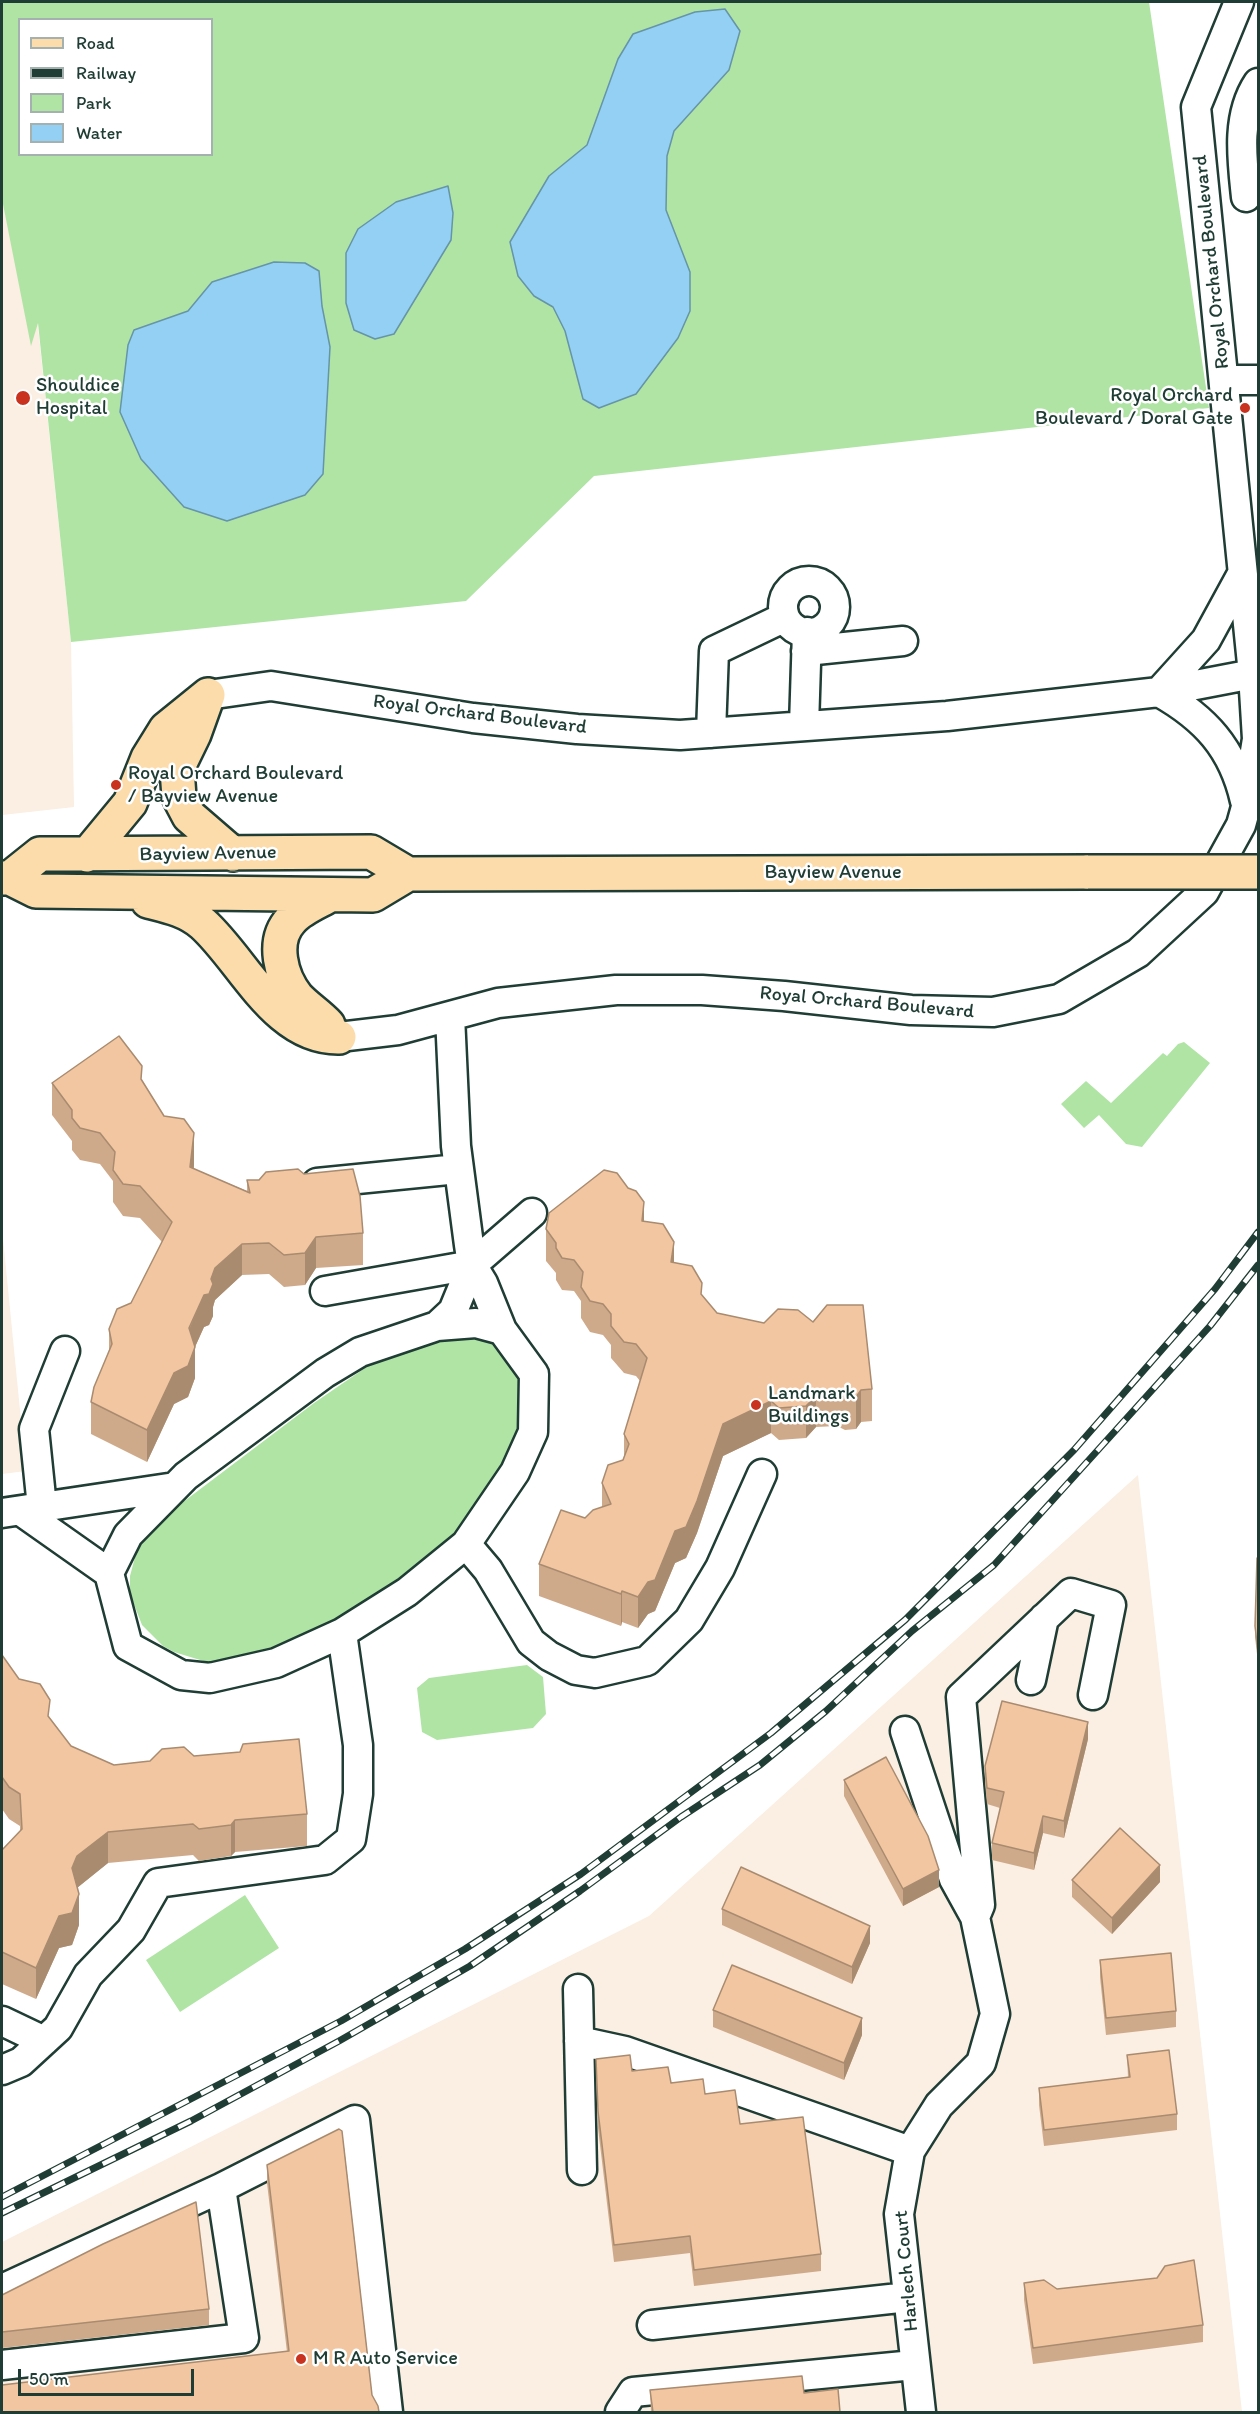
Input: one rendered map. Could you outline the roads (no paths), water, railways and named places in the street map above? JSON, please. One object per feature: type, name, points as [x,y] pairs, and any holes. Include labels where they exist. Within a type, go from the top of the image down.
[{"type":"main road","points":[[208,695],[194,734],[177,769],[179,796],[189,816],[233,854]]},
{"type":"main road","points":[[87,855],[130,803],[148,758],[166,729],[208,695]]},
{"type":"main road","name":"Bayview Avenue","points":[[6,878],[40,854],[371,852],[408,874],[1258,873]]},
{"type":"main road","name":"Bayview Avenue","points":[[6,878],[36,891],[374,895],[408,874]]},
{"type":"main road","points":[[118,892],[180,910],[201,923],[286,1018],[314,1035],[339,1037]]},
{"type":"main road","points":[[330,895],[290,920],[283,935],[280,957],[288,983],[299,999],[319,1015],[339,1037]]},
{"type":"street","name":"Royal Orchard Boulevard","points":[[339,1037],[398,1030],[498,1003],[616,990],[702,990],[784,996],[911,1010],[993,1012],[1059,999],[1138,953],[1204,892],[1241,825],[1257,739],[1253,674],[1196,107],[1239,2]]},
{"type":"street","points":[[1252,200],[1241,140],[1251,94],[1258,83]]},
{"type":"street","points":[[1203,178],[1252,200]]},
{"type":"street","points":[[1224,380],[1258,380]]},
{"type":"street","points":[[1242,574],[1206,640],[1159,692],[1186,708],[1220,740],[1241,781],[1246,807]]},
{"type":"street","points":[[800,633],[804,726]]},
{"type":"street","points":[[711,733],[714,651],[800,633],[903,641]]},
{"type":"street","name":"Royal Orchard Boulevard","points":[[208,695],[271,686],[473,718],[680,735],[947,716],[1159,692],[1253,674]]},
{"type":"street","points":[[22,1510],[109,1573],[128,1646],[181,1675],[210,1678],[276,1663],[342,1633],[407,1592],[466,1544],[515,1472],[532,1432],[534,1374],[502,1330],[483,1282],[472,1265],[458,1169],[450,1016]]},
{"type":"street","points":[[291,1185],[458,1169]]},
{"type":"street","points":[[437,1326],[453,1311],[472,1265],[532,1213]]},
{"type":"street","points":[[325,1291],[472,1265]]},
{"type":"street","points":[[109,1573],[128,1534],[175,1487],[195,1469],[325,1373],[360,1352],[437,1326],[476,1323],[502,1330]]},
{"type":"street","points":[[22,1510],[34,1430],[65,1351]]},
{"type":"street","points":[[466,1544],[488,1570],[531,1642],[549,1656],[576,1670],[595,1673],[647,1661],[689,1620],[720,1569],[762,1474]]},
{"type":"street","points":[[22,1510],[175,1487]]},
{"type":"street","points":[[975,1917],[980,1905],[961,1697],[1071,1593],[1112,1605],[1093,1695]]},
{"type":"street","points":[[1031,1680],[1044,1618]]},
{"type":"street","points":[[2,2070],[21,2062],[58,2028],[88,1975],[131,1930],[158,1883],[325,1860],[351,1839],[358,1794],[358,1744],[342,1633]]},
{"type":"street","points":[[905,1731],[954,1879],[975,1917]]},
{"type":"street","name":"Harlech Court","points":[[921,2412],[899,2214],[910,2151],[939,2105],[981,2063],[995,2014],[975,1917]]},
{"type":"street","points":[[578,1989],[582,2170]]},
{"type":"street","points":[[2,2021],[45,2041]]},
{"type":"street","points":[[579,2041],[625,2051],[910,2151]]},
{"type":"street","points":[[2,2289],[220,2188],[355,2120],[388,2412]]},
{"type":"street","points":[[2,2365],[244,2338],[220,2188]]},
{"type":"street","points":[[652,2325],[908,2297]]},
{"type":"street","points":[[620,2412],[633,2392],[914,2365]]},
{"type":"water","points":[[725,9],[740,31],[729,70],[674,131],[667,156],[666,210],[690,272],[690,311],[678,338],[636,394],[599,408],[583,399],[565,331],[553,307],[534,296],[518,276],[510,242],[549,176],[587,145],[618,59],[633,34],[695,12]]},
{"type":"water","points":[[448,186],[453,213],[451,240],[394,334],[375,339],[354,330],[346,303],[346,253],[358,229],[396,202]]},
{"type":"water","points":[[274,262],[305,263],[319,271],[322,306],[330,347],[323,474],[305,495],[227,521],[184,507],[141,459],[120,412],[128,345],[134,330],[188,311],[212,282]]},
{"type":"railway","points":[[2,2197],[341,2021],[465,1949],[581,1874],[771,1733],[905,1620],[1074,1450],[1215,1289],[1258,1232]]},
{"type":"railway","points":[[2,2213],[191,2121],[339,2041],[470,1966],[580,1891],[681,1817],[760,1765],[826,1711],[912,1631],[994,1565],[1210,1326],[1258,1265]]},
{"type":"place","name":"Shouldice Hospital","points":[[23,398]]},
{"type":"place","name":"Royal Orchard Boulevard / Doral Gate","points":[[1245,408]]},
{"type":"place","name":"Royal Orchard Boulevard / Bayview Avenue","points":[[116,785]]},
{"type":"place","name":"Landmark Buildings","points":[[756,1405]]},
{"type":"place","name":"M R Auto Service","points":[[301,2359]]}]
